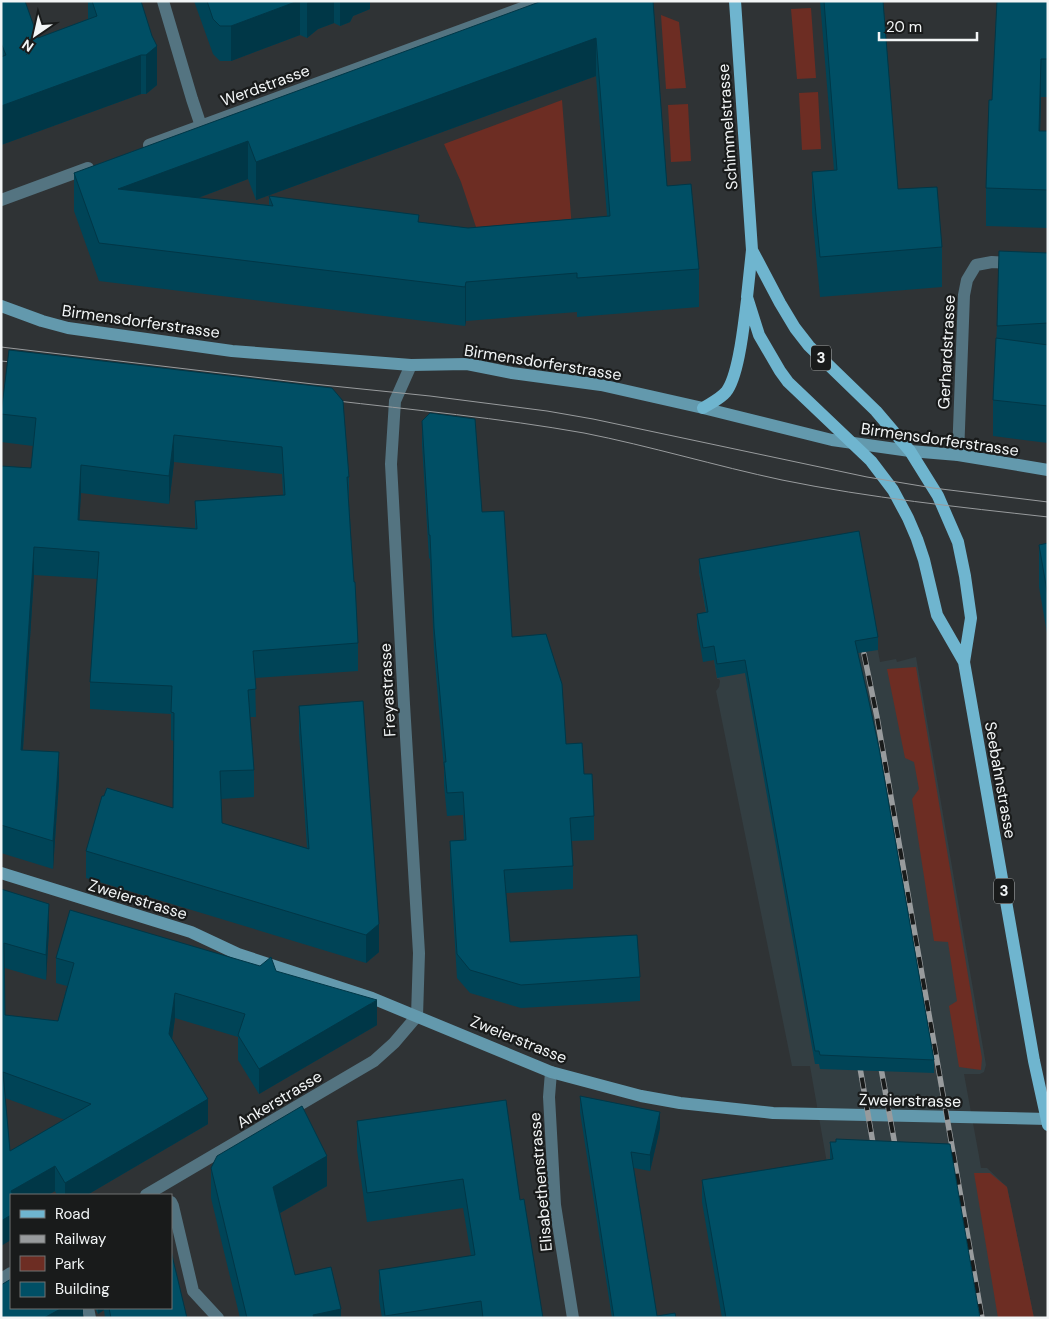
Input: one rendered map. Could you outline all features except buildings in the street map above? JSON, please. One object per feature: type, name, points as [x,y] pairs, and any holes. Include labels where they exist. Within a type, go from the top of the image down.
[{"type":"main road","name":"Schimmelstrasse","points":[[735,1],[752,250],[748,297],[759,334],[788,382],[871,461],[898,499],[917,538],[937,615],[964,662]]},
{"type":"main road","name":"Schimmelstrasse","points":[[752,250],[799,334],[876,411],[910,451]]},
{"type":"main road","points":[[703,408],[726,391],[732,380],[736,368],[748,297]]},
{"type":"main road","name":"Seebahnstrasse","points":[[910,451],[933,488],[958,542],[965,576],[971,618],[964,662],[1034,1062],[1047,1121]]},
{"type":"street","points":[[163,1],[201,126]]},
{"type":"street","name":"Werdstrasse","points":[[138,150],[541,1]]},
{"type":"street","points":[[1,200],[101,163]]},
{"type":"street","name":"Gerhardstrasse","points":[[958,455],[964,295],[967,280],[976,265],[992,262],[1048,265]]},
{"type":"street","name":"Birmensdorferstrasse","points":[[1,306],[68,328],[232,350],[411,365],[468,364],[512,373],[601,385],[832,440],[910,451],[958,455],[1048,470]]},
{"type":"street","name":"Freyastrasse","points":[[411,365],[395,401],[391,464],[419,953],[417,1016]]},
{"type":"street","name":"Zweierstrasse","points":[[1,873],[191,932],[238,954],[372,998],[552,1072],[654,1099],[773,1113],[1047,1121]]},
{"type":"street","name":"Ankerstrasse","points":[[150,1194],[164,1191],[374,1061],[417,1016]]},
{"type":"street","name":"Elisabethenstrasse","points":[[552,1072],[548,1097],[555,1205],[573,1318]]},
{"type":"street","points":[[172,1204],[193,1291],[218,1317]]},
{"type":"shaded area","points":[[859,545],[880,662],[896,659],[897,662],[916,657],[986,1065],[984,1072],[980,1074],[964,1074],[981,1168],[987,1168],[1007,1187],[1034,1318],[854,1318],[810,1066],[792,1066],[716,691],[720,681],[717,679],[699,573]]},
{"type":"green space","points":[[811,8],[816,78],[797,79],[791,9]]},
{"type":"green space","points":[[661,15],[679,22],[686,88],[666,89]]},
{"type":"green space","points":[[818,92],[821,149],[802,150],[799,93]]},
{"type":"green space","points":[[562,100],[573,242],[484,251],[461,182],[444,144]]},
{"type":"green space","points":[[688,104],[691,161],[671,162],[668,105]]},
{"type":"green space","points":[[916,667],[982,1058],[981,1070],[959,1067],[949,1006],[957,1001],[948,942],[934,941],[912,799],[919,789],[914,762],[905,758],[887,669]]},
{"type":"green space","points":[[974,1173],[990,1173],[1007,1187],[1034,1318],[998,1318]]},
{"type":"tram line","points":[[1,347],[547,411],[867,477],[933,488],[1048,502]]},
{"type":"tram line","points":[[1,361],[21,363]]},
{"type":"tram line","points":[[329,400],[520,423],[584,433],[782,480],[848,492],[915,502],[1048,517]]},
{"type":"railway","points":[[864,654],[877,717],[982,1318]]},
{"type":"railway","points":[[858,1056],[875,1155]]},
{"type":"railway","points":[[879,1057],[897,1156]]}]
